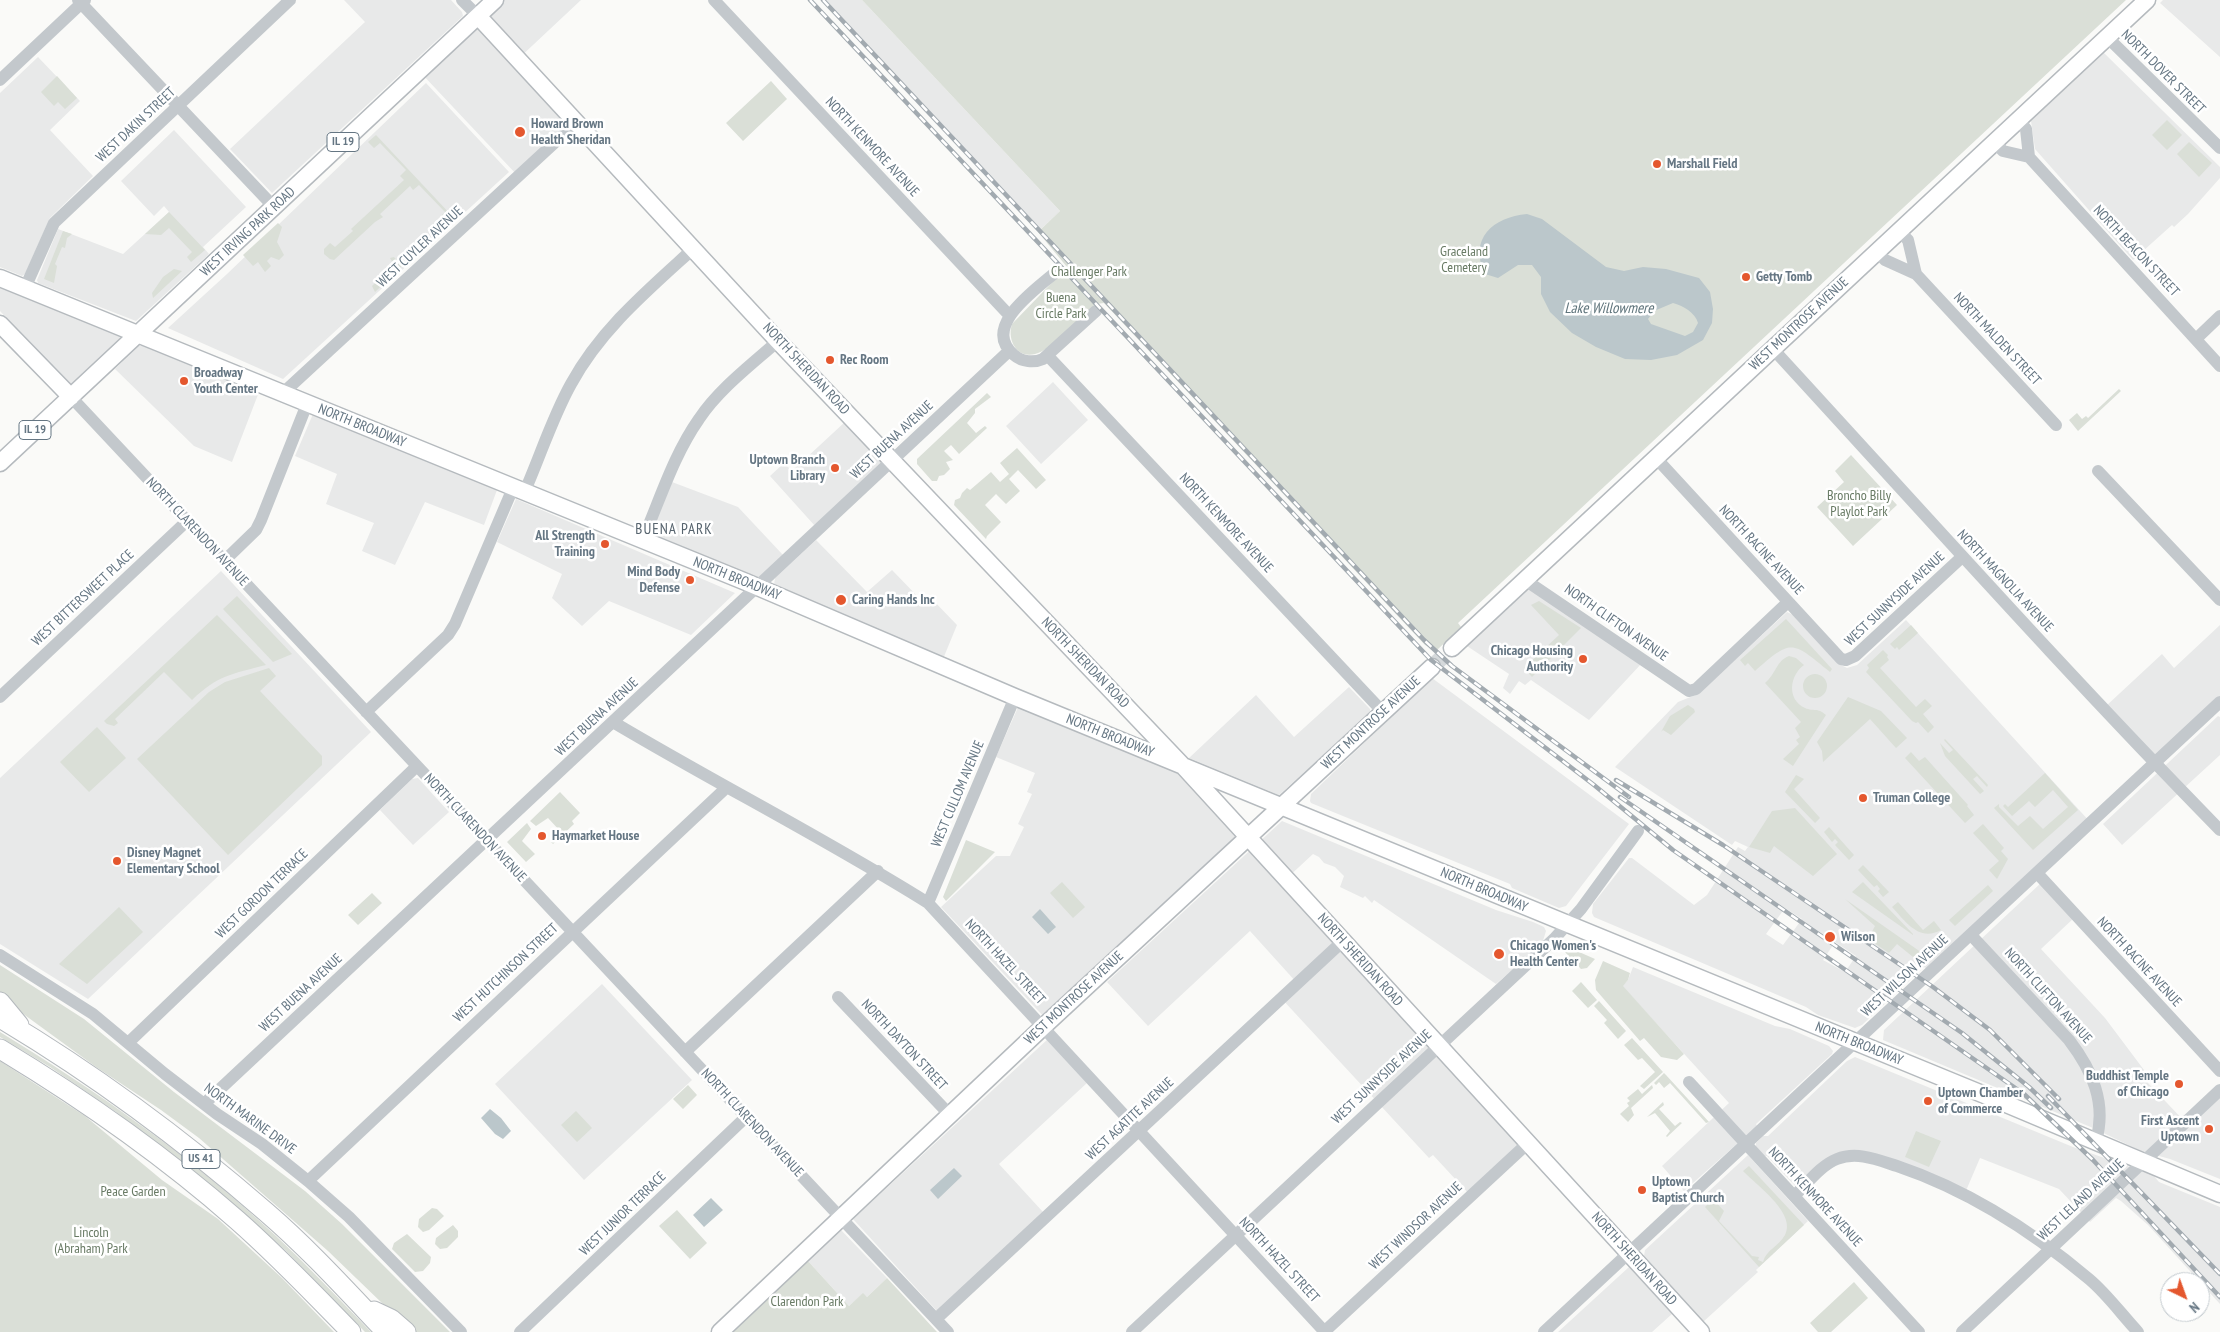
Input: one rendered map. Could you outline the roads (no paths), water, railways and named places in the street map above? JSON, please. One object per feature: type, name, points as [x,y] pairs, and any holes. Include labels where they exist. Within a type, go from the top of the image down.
[{"type":"highway","points":[[0,1002],[26,1033]]},
{"type":"highway","name":"US 41","points":[[0,1018],[26,1033],[108,1088],[204,1160],[286,1230],[386,1332]]},
{"type":"highway","name":"US 41","points":[[0,1049],[84,1102],[236,1219],[286,1265],[350,1331]]},
{"type":"highway","points":[[360,1304],[391,1319],[406,1332]]},
{"type":"main road","name":"WEST IRVING PARK ROAD","points":[[0,464],[495,0]]},
{"type":"main road","name":"WEST MONTROSE AVENUE","points":[[1452,648],[2147,0]]},
{"type":"main road","name":"NORTH SHERIDAN ROAD","points":[[478,16],[778,341],[1183,766],[1701,1332]]},
{"type":"main road","name":"NORTH BROADWAY","points":[[0,278],[757,587],[1015,697],[2220,1194]]},
{"type":"main road","name":"NORTH CLARENDON AVENUE","points":[[0,324],[71,397]]},
{"type":"main road","name":"WEST MONTROSE AVENUE","points":[[720,1332],[949,1114],[1432,667]]},
{"type":"street","name":"WEST DAKIN STREET","points":[[25,288],[54,223],[290,0]]},
{"type":"street","name":"NORTH SHERIDAN ROAD","points":[[462,0],[478,16]]},
{"type":"street","name":"NORTH KENMORE AVENUE","points":[[714,0],[1009,315]]},
{"type":"street","points":[[0,80],[82,1],[274,207]]},
{"type":"street","name":"NORTH DOVER STREET","points":[[2107,37],[2220,148]]},
{"type":"street","points":[[1994,142],[2003,151],[2029,157],[2026,129],[2019,120]]},
{"type":"street","name":"WEST CUYLER AVENUE","points":[[284,393],[577,122]]},
{"type":"street","name":"NORTH BEACON STREET","points":[[2029,157],[2220,366]]},
{"type":"street","name":"NORTH MALDEN STREET","points":[[1899,231],[1908,240],[1916,274]]},
{"type":"street","points":[[366,712],[448,635],[455,624],[518,490],[567,392],[593,350],[624,313],[694,248]]},
{"type":"street","name":"NORTH MALDEN STREET","points":[[1877,252],[1885,260],[1916,274],[2056,426]]},
{"type":"street","points":[[1056,271],[1009,315],[1003,336],[1009,351],[1016,358],[1025,361],[1038,361],[1048,356],[1096,311]]},
{"type":"street","points":[[2196,339],[2220,316]]},
{"type":"street","points":[[642,541],[672,466],[699,419],[717,397],[778,341]]},
{"type":"street","name":"NORTH MAGNOLIA AVENUE","points":[[1773,349],[2154,764],[2220,830]]},
{"type":"street","name":"WEST BUENA AVENUE","points":[[204,1104],[1009,351]]},
{"type":"street","name":"NORTH KENMORE AVENUE","points":[[1048,356],[1383,712]]},
{"type":"street","name":"NORTH CLARENDON AVENUE","points":[[71,397],[948,1332]]},
{"type":"street","points":[[224,561],[256,530],[262,520],[307,404]]},
{"type":"street","name":"NORTH RACINE AVENUE","points":[[1656,458],[1838,657],[1846,660]]},
{"type":"street","points":[[2098,471],[2220,600]]},
{"type":"street","name":"WEST BITTERSWEET PLACE","points":[[0,697],[187,521]]},
{"type":"street","name":"WEST SUNNYSIDE AVENUE","points":[[1846,660],[1855,656],[1962,557]]},
{"type":"street","name":"NORTH CLIFTON AVENUE","points":[[1525,580],[1689,691],[1696,689],[1788,602]]},
{"type":"street","name":"WEST CULLOM AVENUE","points":[[928,903],[1015,697]]},
{"type":"street","name":"WEST WILSON AVENUE","points":[[1544,1332],[2220,702]]},
{"type":"street","name":"NORTH HAZEL STREET","points":[[613,722],[726,788],[878,871],[928,903],[1044,1026],[1325,1332]]},
{"type":"street","name":"WEST GORDON TERRACE","points":[[128,1043],[417,766]]},
{"type":"street","name":"WEST HUTCHINSON STREET","points":[[308,1181],[726,788]]},
{"type":"street","name":"WEST SUNNYSIDE AVENUE","points":[[1132,1332],[1567,924],[1638,831]]},
{"type":"street","points":[[685,1052],[878,871]]},
{"type":"street","name":"NORTH RACINE AVENUE","points":[[2037,873],[2220,1071]]},
{"type":"street","name":"NORTH CLIFTON AVENUE","points":[[1971,935],[2070,1040],[2083,1058],[2092,1073],[2099,1100],[2099,1132],[2096,1142]]},
{"type":"street","name":"WEST AGATITE AVENUE","points":[[936,1319],[1343,941]]},
{"type":"street","name":"NORTH MARINE DRIVE","points":[[0,955],[85,1009],[204,1104],[262,1144],[308,1181],[349,1217],[462,1332]]},
{"type":"street","name":"NORTH DAYTON STREET","points":[[838,997],[949,1114]]},
{"type":"street","name":"NORTH KENMORE AVENUE","points":[[1689,1082],[1919,1332]]},
{"type":"street","name":"WEST LELAND AVENUE","points":[[1962,1332],[2220,1090]]},
{"type":"street","name":"WEST JUNIOR TERRACE","points":[[520,1332],[746,1117]]},
{"type":"street","name":"WEST WINDSOR AVENUE","points":[[1325,1332],[1528,1143]]},
{"type":"street","points":[[1794,1196],[1822,1169],[1837,1159],[1856,1156],[1870,1158],[1932,1179],[1972,1198],[2052,1248],[2091,1280],[2138,1332]]},
{"type":"water","name":"Lake Willowmere","points":[[1527,214],[1542,219],[1606,267],[1624,271],[1643,267],[1666,269],[1699,278],[1710,292],[1713,309],[1712,323],[1703,340],[1677,355],[1651,360],[1625,359],[1596,347],[1572,333],[1550,312],[1541,294],[1541,277],[1532,265],[1518,265],[1498,278],[1485,274],[1480,250],[1482,240],[1494,225],[1515,216]],"holes":[[[1673,303],[1685,308],[1696,319],[1698,323],[1693,332],[1685,336],[1651,324],[1648,319],[1654,311]]]},
{"type":"water","points":[[1040,909],[1056,927],[1048,934],[1032,917]]},
{"type":"water","points":[[490,1109],[501,1118],[511,1131],[503,1139],[495,1134],[481,1118]]},
{"type":"water","points":[[954,1168],[962,1176],[938,1199],[930,1190]]},
{"type":"water","points":[[711,1198],[723,1210],[704,1227],[693,1215]]},
{"type":"waterway","points":[[119,1198],[127,1188]]},
{"type":"tunnel","points":[[1432,667],[1452,648]]},
{"type":"railway","points":[[810,0],[1431,660],[1594,785],[1673,850],[2024,1094],[2093,1160],[2220,1297]]},
{"type":"railway","points":[[823,0],[1424,640],[1452,666],[1629,797]]},
{"type":"railway","points":[[1616,780],[1723,845],[1933,987],[1990,1030],[2059,1099]]},
{"type":"railway","points":[[1620,797],[1962,1033],[2029,1087],[2051,1108]]},
{"type":"railway","points":[[2048,1096],[2220,1274]]},
{"type":"place","name":"Howard Brown Health Sheridan","points":[[520,132]]},
{"type":"place","name":"Marshall Field","points":[[1657,164]]},
{"type":"place","name":"Getty Tomb","points":[[1746,277]]},
{"type":"place","name":"Rec Room","points":[[830,360]]},
{"type":"place","name":"Broadway Youth Center","points":[[184,381]]},
{"type":"place","name":"Uptown Branch Library","points":[[835,468]]},
{"type":"place","name":"All Strength Training","points":[[605,544]]},
{"type":"place","name":"Mind Body Defense","points":[[690,580]]},
{"type":"place","name":"Caring Hands Inc","points":[[841,600]]},
{"type":"place","name":"Chicago Housing Authority","points":[[1583,659]]},
{"type":"place","name":"Truman College","points":[[1863,798]]},
{"type":"place","name":"Haymarket House","points":[[542,836]]},
{"type":"place","name":"Disney Magnet Elementary School","points":[[117,861]]},
{"type":"place","name":"Wilson","points":[[1830,937]]},
{"type":"place","name":"Chicago Women's Health Center","points":[[1499,954]]},
{"type":"place","name":"Buddhist Temple of Chicago","points":[[2179,1084]]},
{"type":"place","name":"Uptown Chamber of Commerce","points":[[1928,1101]]},
{"type":"place","name":"First Ascent Uptown","points":[[2209,1129]]},
{"type":"place","name":"Uptown Baptist Church","points":[[1642,1190]]},
{"type":"district","name":"BUENA PARK","points":[[674,530]]},
{"type":"park label","name":"Graceland Cemetery","points":[[1464,260]]},
{"type":"park label","name":"Challenger Park","points":[[1089,272]]},
{"type":"park label","name":"Buena Circle Park","points":[[1061,306]]},
{"type":"park label","name":"Broncho Billy Playlot Park","points":[[1859,504]]},
{"type":"park label","name":"Peace Garden","points":[[133,1192]]},
{"type":"park label","name":"Lincoln (Abraham) Park","points":[[91,1242]]},
{"type":"park label","name":"Clarendon Park","points":[[807,1302]]}]
